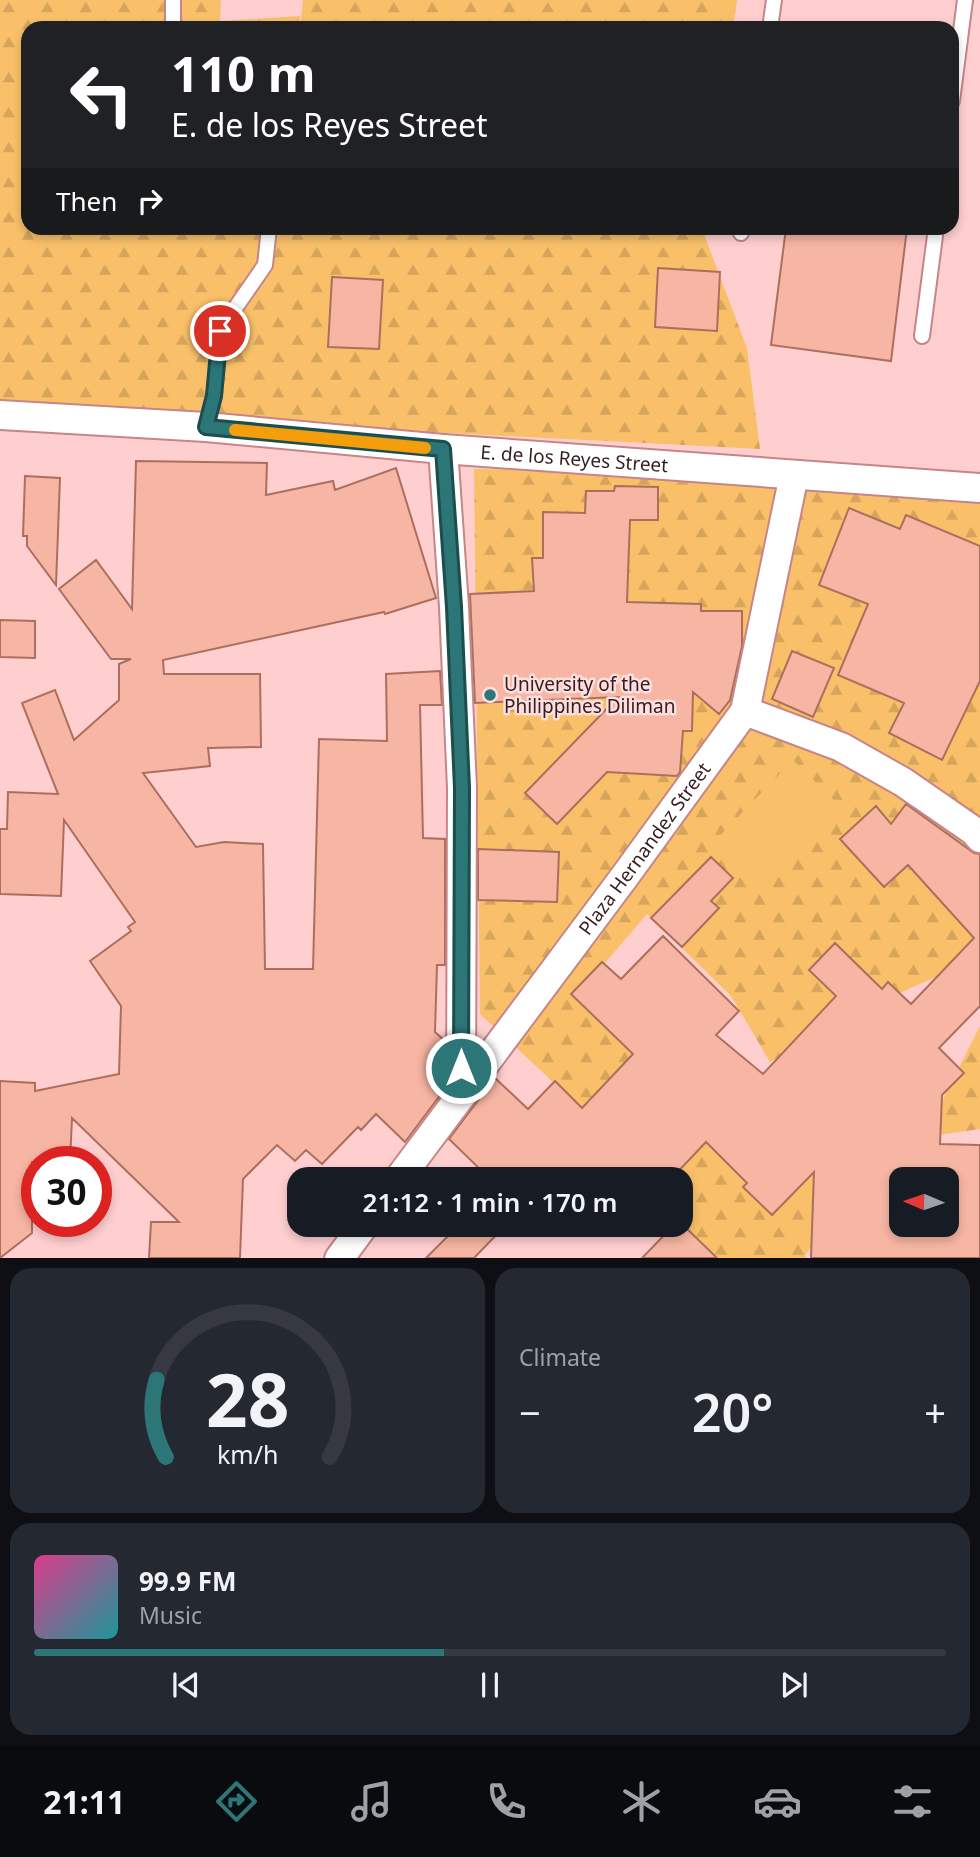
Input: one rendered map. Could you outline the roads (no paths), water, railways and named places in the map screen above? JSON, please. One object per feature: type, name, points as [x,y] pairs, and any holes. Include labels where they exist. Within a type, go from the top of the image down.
[{"type":"street","name":"E. de los Reyes Street","points":[[0,415],[206,427],[443,449],[980,488]]},
{"type":"street","points":[[443,449],[454,607],[462,788],[461,1096]]},
{"type":"street","name":"Plaza Hernandez Street","points":[[408,1167],[745,711],[794,475]]},
{"type":"street","points":[[745,711],[841,747],[903,782],[974,831],[980,838]]},
{"type":"street","points":[[339,1258],[355,1237]]},
{"type":"lane","points":[[173,0],[173,21]]},
{"type":"lane","points":[[771,21],[774,0]]},
{"type":"lane","points":[[959,47],[965,0]]},
{"type":"lane","points":[[206,427],[214,396],[220,331],[265,265],[268,235]]},
{"type":"lane","points":[[922,336],[935,235]]},
{"type":"place","name":"University of the Philippines Diliman","points":[[490,695]]}]
